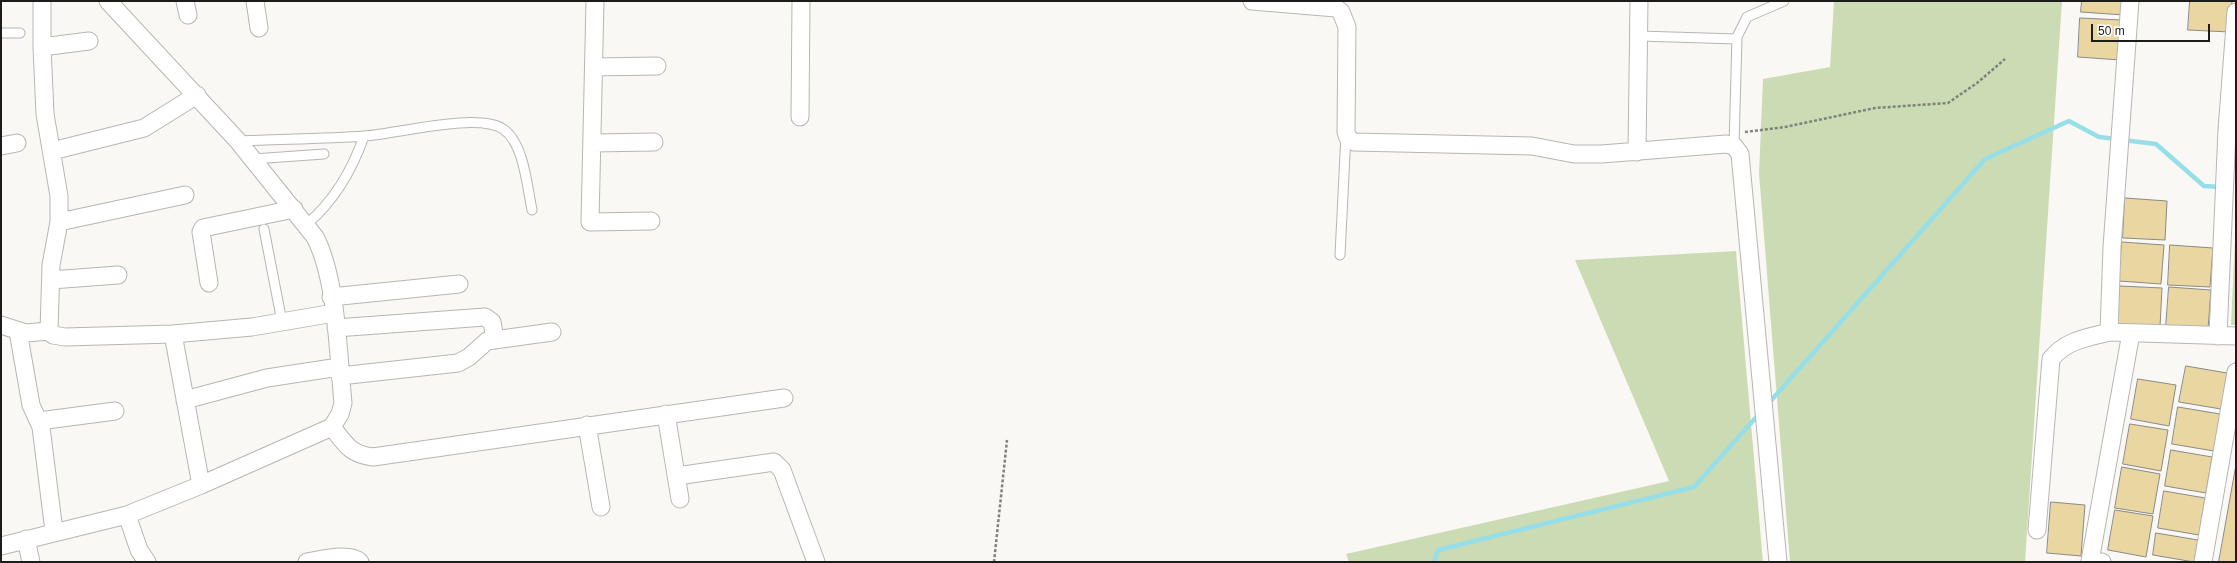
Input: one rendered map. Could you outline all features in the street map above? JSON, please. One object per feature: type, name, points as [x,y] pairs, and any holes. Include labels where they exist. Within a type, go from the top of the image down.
[{"type":"street","points":[[42,1],[45,114],[57,179],[59,222],[55,238],[51,280],[49,331]]},
{"type":"street","points":[[1,546],[127,515],[201,485],[332,427],[340,414],[343,403],[334,313],[324,254],[307,224],[238,141],[197,95],[108,1]]},
{"type":"street","points":[[255,1],[259,28]]},
{"type":"street","points":[[595,1],[590,222],[651,221]]},
{"type":"street","points":[[800,117],[801,1]]},
{"type":"street","points":[[1252,1],[1336,8],[1341,12],[1347,27],[1346,132],[1348,138],[1354,142],[1532,146],[1574,154],[1637,152],[1726,144],[1735,140],[1740,154],[1778,562]]},
{"type":"street","points":[[1637,152],[1639,1]]},
{"type":"street","points":[[2110,332],[2112,247],[2130,1]]},
{"type":"street","points":[[2218,336],[2223,202],[2225,170],[2231,130],[2236,12]]},
{"type":"street","points":[[42,46],[89,41]]},
{"type":"street","points":[[594,67],[657,66]]},
{"type":"street","points":[[52,151],[144,128],[197,95]]},
{"type":"street","points":[[592,143],[654,142]]},
{"type":"street","points":[[59,222],[185,195]]},
{"type":"street","points":[[209,283],[201,232],[203,228],[294,209]]},
{"type":"street","points":[[51,280],[118,275]]},
{"type":"street","points":[[1,325],[26,333],[49,331],[53,335],[65,337],[173,334],[252,327],[334,313],[459,284]]},
{"type":"street","points":[[334,313],[485,317],[492,322],[495,339]]},
{"type":"street","points":[[18,330],[31,405],[39,421],[54,532]]},
{"type":"street","points":[[185,400],[267,378],[458,363],[469,357],[487,342],[495,339],[552,332]]},
{"type":"street","points":[[2037,530],[2051,359],[2059,349],[2069,343],[2110,332],[2236,336]]},
{"type":"street","points":[[2102,562],[2090,560],[2131,333]]},
{"type":"street","points":[[173,334],[201,485]]},
{"type":"street","points":[[2203,562],[2236,372]]},
{"type":"street","points":[[332,427],[351,451],[361,455],[373,456],[784,398]]},
{"type":"street","points":[[39,421],[115,411]]},
{"type":"street","points":[[666,414],[680,499]]},
{"type":"street","points":[[587,425],[601,507]]},
{"type":"street","points":[[677,476],[774,462],[782,470],[816,562]]},
{"type":"street","points":[[127,515],[139,550],[148,562]]},
{"type":"street","points":[[26,539],[31,562]]},
{"type":"street","points":[[307,562],[344,557],[357,559],[360,562]]},
{"type":"lane","points":[[1735,140],[1737,39],[1742,24],[1747,17],[1784,1]]},
{"type":"lane","points":[[1,33],[20,33]]},
{"type":"lane","points":[[1639,36],[1737,39]]},
{"type":"lane","points":[[238,141],[364,136],[476,122],[490,124],[503,129],[518,147],[532,210]]},
{"type":"lane","points":[[1340,255],[1346,132]]},
{"type":"lane","points":[[307,224],[331,201],[357,158],[364,136]]},
{"type":"lane","points":[[253,160],[324,154]]},
{"type":"lane","points":[[264,229],[282,322]]},
{"type":"path","points":[[1735,140],[1785,127],[1875,108],[1948,103],[1977,83],[2005,59]]},
{"type":"path","points":[[994,562],[1007,440]]},
{"type":"green space","points":[[1834,1],[2062,1],[2025,562],[1790,562],[1759,173],[1763,79],[1830,67]]},
{"type":"green space","points":[[2236,218],[2236,325],[2231,325]]},
{"type":"green space","points":[[1736,251],[1763,562],[1349,562],[1346,554],[1669,481],[1575,260]]},
{"type":"building","points":[[2082,1],[2124,1],[2124,15],[2081,12]]},
{"type":"building","points":[[2190,1],[2232,1],[2230,32],[2188,30]]},
{"type":"building","points":[[2080,18],[2122,20],[2120,60],[2078,57]]},
{"type":"building","points":[[2125,198],[2167,201],[2165,240],[2123,238]]},
{"type":"building","points":[[2122,242],[2164,245],[2161,284],[2119,281]]},
{"type":"building","points":[[2170,245],[2213,248],[2210,287],[2168,285]]},
{"type":"building","points":[[2120,286],[2162,288],[2160,327],[2117,325]]},
{"type":"building","points":[[2169,287],[2211,290],[2208,329],[2166,327]]},
{"type":"building","points":[[2186,366],[2227,373],[2221,409],[2179,402]]},
{"type":"building","points":[[2138,379],[2176,385],[2169,426],[2131,419]]},
{"type":"building","points":[[2178,407],[2220,414],[2214,451],[2172,444]]},
{"type":"building","points":[[2130,424],[2168,430],[2161,471],[2123,464]]},
{"type":"building","points":[[2171,450],[2212,457],[2206,493],[2165,486]]},
{"type":"building","points":[[2236,465],[2236,562],[2219,562]]},
{"type":"building","points":[[2122,467],[2160,474],[2153,514],[2115,508]]},
{"type":"building","points":[[2164,491],[2205,498],[2199,535],[2158,528]]},
{"type":"building","points":[[2051,502],[2085,505],[2081,556],[2047,553]]},
{"type":"building","points":[[2115,510],[2153,516],[2146,557],[2108,550]]},
{"type":"building","points":[[2156,533],[2198,540],[2194,562],[2153,555]]},
{"type":"waterway","points":[[1768,404],[1985,159],[2069,121],[2099,137],[2116,139]]},
{"type":"waterway","points":[[2123,140],[2156,144],[2204,186],[2221,187]]},
{"type":"waterway","points":[[1434,562],[1438,550],[1694,487],[1759,414]]}]
